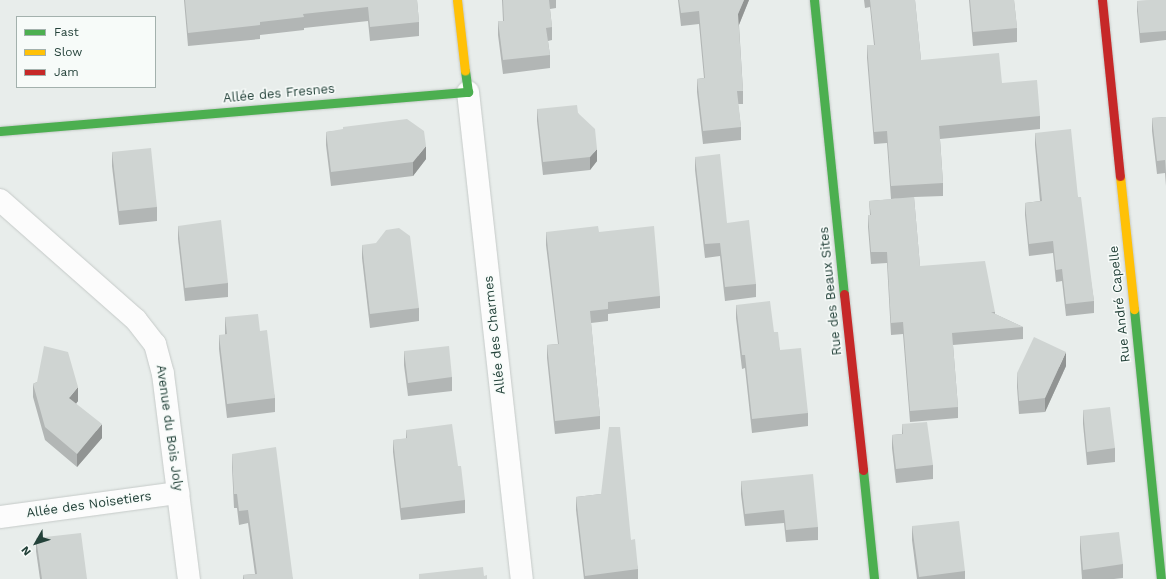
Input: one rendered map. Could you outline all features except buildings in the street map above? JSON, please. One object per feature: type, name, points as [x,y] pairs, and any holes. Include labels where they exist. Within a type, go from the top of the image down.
[{"type":"street","points":[[457,0],[468,92]]},
{"type":"street","name":"Rue des Beaux Sites","points":[[814,0],[874,579]]},
{"type":"street","name":"Rue André Capelle","points":[[1102,0],[1161,579]]},
{"type":"street","name":"Allée des Fresnes","points":[[0,130],[468,92]]},
{"type":"street","name":"Allée des Charmes","points":[[468,92],[522,579]]},
{"type":"street","name":"Avenue du Bois Joly","points":[[0,200],[136,320],[155,344],[163,374],[189,579]]},
{"type":"street","name":"Allée des Noisetiers","points":[[0,516],[178,492]]},
{"type":"traffic: fast","points":[[814,0],[844,294]]},
{"type":"traffic: fast","points":[[0,131],[468,92],[465,71]]},
{"type":"traffic: fast","points":[[1134,309],[1161,579]]},
{"type":"traffic: fast","points":[[863,470],[874,579]]},
{"type":"traffic: slow","points":[[457,0],[465,71]]},
{"type":"traffic: slow","points":[[1120,176],[1134,309]]},
{"type":"traffic: jam","points":[[1102,0],[1120,176]]},
{"type":"traffic: jam","points":[[844,294],[863,470]]}]
